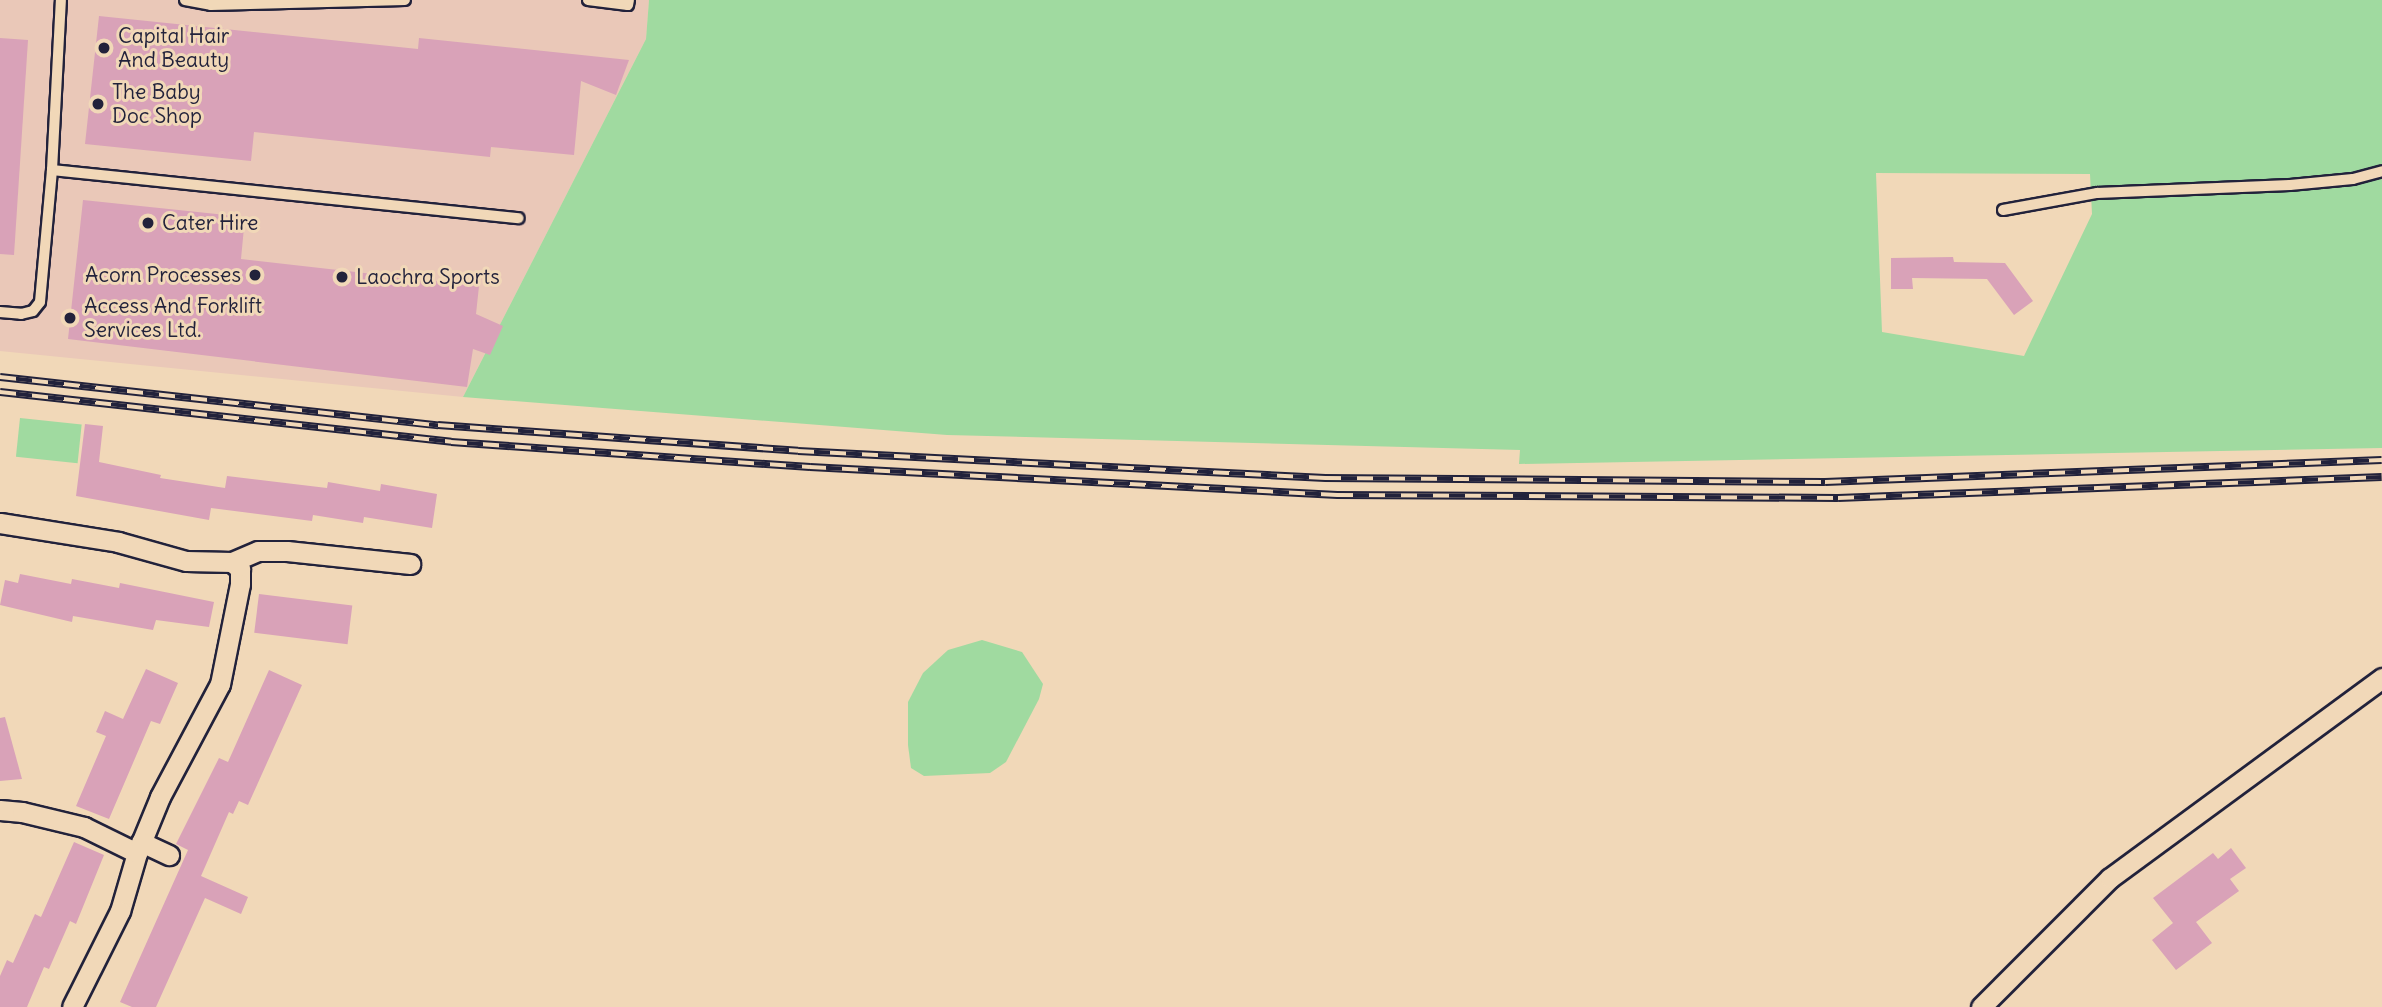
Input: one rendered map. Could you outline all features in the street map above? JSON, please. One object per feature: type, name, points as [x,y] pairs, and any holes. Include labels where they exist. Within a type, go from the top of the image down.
[{"type":"street","points":[[0,523],[118,542],[186,561],[232,562],[258,551],[287,551],[410,565]]},
{"type":"street","points":[[72,1007],[120,911],[139,847],[160,797],[220,684],[240,584],[240,569],[232,562]]},
{"type":"street","points":[[1981,1007],[2110,878],[2382,678]]},
{"type":"street","points":[[0,810],[22,812],[84,827],[169,855]]},
{"type":"lane","points":[[0,312],[21,314],[33,311],[40,302],[52,170],[61,0]]},
{"type":"lane","points":[[185,0],[211,5],[405,0]]},
{"type":"lane","points":[[588,0],[628,5],[629,0]]},
{"type":"lane","points":[[52,170],[519,218]]},
{"type":"lane","points":[[2003,210],[2097,193],[2290,185],[2353,179],[2382,171]]},
{"type":"shaded area","points":[[0,0],[649,0],[646,39],[463,397],[0,351]]},
{"type":"green space","points":[[649,0],[2382,0],[2382,448],[1519,464],[1520,450],[947,435],[463,397],[646,39]],"holes":[[[1876,173],[2090,174],[2092,214],[2024,356],[1882,332]]]},
{"type":"green space","points":[[20,418],[82,424],[78,463],[16,457]]},
{"type":"green space","points":[[982,640],[1022,652],[1043,684],[1039,699],[1006,762],[990,773],[924,776],[911,768],[908,702],[923,673],[948,650]]},
{"type":"building","points":[[99,16],[418,49],[419,38],[629,60],[616,95],[581,81],[574,155],[491,147],[490,157],[254,132],[251,161],[85,144]]},
{"type":"building","points":[[0,38],[28,40],[14,255],[0,254]]},
{"type":"building","points":[[83,200],[245,217],[241,259],[479,286],[476,314],[503,326],[490,355],[473,349],[467,387],[68,339]]},
{"type":"building","points":[[1953,257],[1954,262],[2005,263],[2033,301],[2014,315],[1987,279],[1912,278],[1913,289],[1891,289],[1891,258]]},
{"type":"building","points":[[85,424],[103,426],[99,462],[161,475],[160,478],[225,488],[227,476],[327,488],[328,482],[380,491],[381,484],[437,494],[432,528],[364,517],[363,523],[313,515],[312,521],[211,508],[209,520],[76,496]]},
{"type":"building","points":[[20,574],[71,584],[72,579],[119,588],[120,583],[214,602],[209,627],[156,620],[153,630],[73,616],[72,622],[0,605],[5,580],[18,583]]},
{"type":"building","points":[[259,594],[352,605],[348,644],[254,633]]},
{"type":"building","points":[[146,669],[178,683],[160,724],[151,721],[109,819],[76,806],[106,736],[96,732],[105,711],[123,719]]},
{"type":"building","points":[[269,670],[302,685],[248,805],[239,801],[233,814],[229,812],[201,876],[248,897],[241,914],[205,898],[156,1007],[132,1007],[120,1002],[188,850],[176,844],[219,758],[228,762]]},
{"type":"building","points":[[5,717],[22,779],[0,781],[0,718]]},
{"type":"building","points":[[74,842],[104,855],[76,924],[70,921],[49,969],[44,967],[27,1007],[0,1007],[0,976],[7,960],[13,963],[35,914],[41,917]]},
{"type":"building","points":[[2231,848],[2246,868],[2230,879],[2239,891],[2196,922],[2212,943],[2176,970],[2152,940],[2173,923],[2153,898],[2213,853],[2218,859]]},
{"type":"railway","points":[[0,377],[438,425],[798,451],[1325,478],[1825,482],[2382,460]]},
{"type":"railway","points":[[0,392],[451,442],[810,467],[1337,495],[1838,498],[2382,477]]},
{"type":"place","name":"Capital Hair And Beauty","points":[[104,48]]},
{"type":"place","name":"The Baby Doc Shop","points":[[98,104]]},
{"type":"place","name":"Cater Hire","points":[[148,223]]},
{"type":"place","name":"Acorn Processes","points":[[255,275]]},
{"type":"place","name":"Laochra Sports","points":[[342,277]]},
{"type":"place","name":"Access And Forklift Services Ltd.","points":[[70,318]]}]
